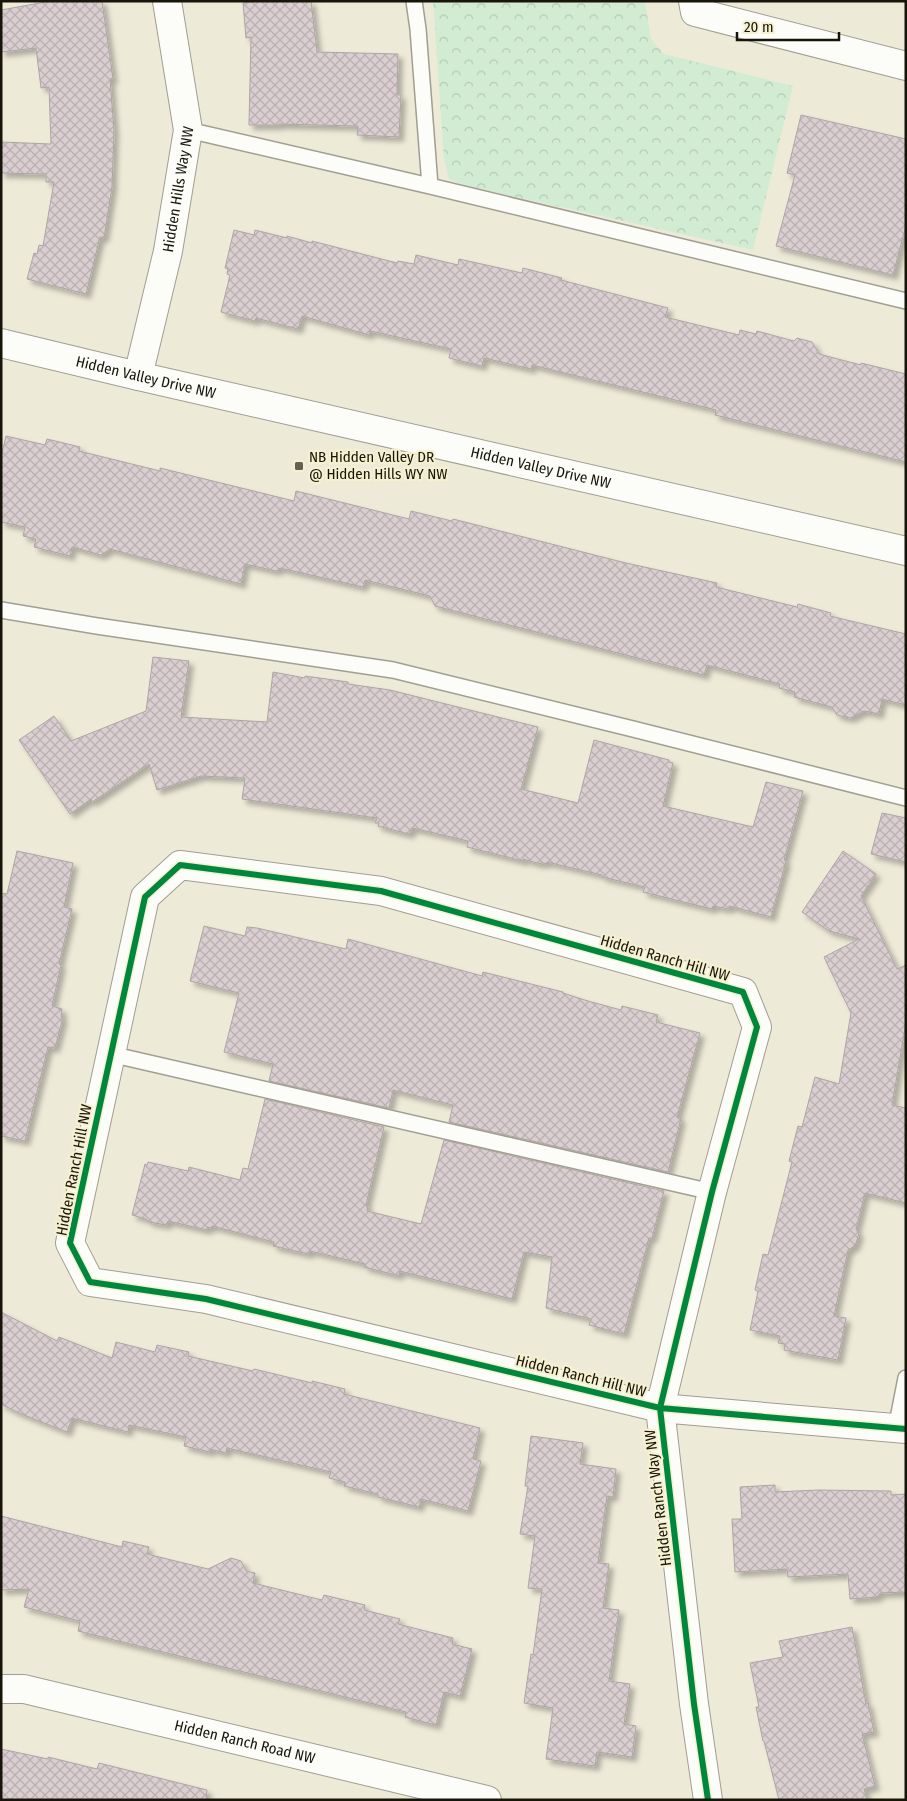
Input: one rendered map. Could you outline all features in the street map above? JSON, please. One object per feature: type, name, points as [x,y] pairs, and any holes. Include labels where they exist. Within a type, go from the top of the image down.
[{"type":"street","name":"Hidden Hills Way NW","points":[[138,376],[168,251],[188,130],[167,1]]},
{"type":"street","points":[[693,1],[695,12],[906,66]]},
{"type":"street","name":"Hidden Valley Drive NW","points":[[1,343],[906,551]]},
{"type":"street","name":"Hidden Ranch Hill NW","points":[[180,865],[381,891],[743,992],[757,1027],[712,1192],[660,1408],[206,1299],[90,1282],[70,1243],[110,1054],[146,897],[180,865]]},
{"type":"street","name":"Hidden Ranch Way NW","points":[[708,1800],[694,1704],[660,1408],[901,1429]]},
{"type":"street","name":"Hidden Ranch Road NW","points":[[1,1689],[24,1689],[487,1800]]},
{"type":"lane","points":[[414,1],[418,29],[430,186]]},
{"type":"lane","points":[[188,130],[430,186],[906,301]]},
{"type":"lane","points":[[1,610],[393,670],[906,798]]},
{"type":"lane","points":[[110,1054],[712,1192]]},
{"type":"lane","points":[[901,1429],[906,1378]]},
{"type":"green space","points":[[433,1],[645,1],[651,39],[664,54],[793,86],[753,250],[466,186],[449,179],[444,159]]},
{"type":"building","points":[[51,1],[102,1],[113,79],[110,79],[114,131],[112,187],[104,238],[100,237],[86,294],[27,279],[34,253],[37,254],[39,245],[43,246],[54,182],[46,182],[46,174],[1,173],[1,142],[51,144],[49,87],[41,88],[36,48],[1,52],[1,10]]},
{"type":"building","points":[[259,1],[311,1],[317,52],[398,54],[397,95],[401,95],[399,137],[357,135],[358,126],[249,125],[251,37],[246,38],[243,3]]},
{"type":"building","points":[[801,115],[906,139],[906,225],[893,275],[776,246],[795,175],[787,173]]},
{"type":"building","points":[[234,230],[254,235],[255,230],[312,243],[312,241],[397,263],[398,261],[414,264],[416,255],[458,265],[459,259],[522,273],[523,268],[668,308],[665,317],[739,335],[740,330],[756,334],[757,331],[794,341],[797,338],[812,342],[819,354],[906,374],[906,462],[715,415],[716,410],[532,365],[531,369],[484,358],[482,366],[449,358],[451,349],[370,331],[369,335],[302,316],[298,329],[256,318],[255,321],[221,312],[230,275],[227,274],[228,269],[225,268]]},
{"type":"building","points":[[6,436],[45,445],[47,439],[80,447],[79,451],[160,471],[160,468],[294,501],[296,491],[409,519],[411,511],[452,521],[453,519],[626,563],[717,583],[716,587],[797,607],[798,604],[831,613],[830,616],[906,634],[906,705],[882,699],[879,714],[864,711],[850,718],[837,715],[832,707],[794,697],[795,692],[779,688],[780,684],[707,665],[704,675],[435,606],[430,596],[365,580],[363,587],[280,568],[276,571],[245,564],[241,584],[110,549],[101,555],[72,547],[70,556],[34,547],[36,539],[23,536],[25,527],[1,522],[1,457]]},
{"type":"building","points":[[153,657],[189,661],[181,717],[267,722],[273,672],[305,678],[305,676],[348,682],[348,684],[390,690],[538,727],[521,789],[578,803],[594,740],[669,760],[669,762],[673,763],[663,806],[753,827],[766,782],[803,791],[771,917],[729,906],[729,909],[713,906],[712,909],[643,892],[645,887],[602,877],[602,875],[547,862],[546,864],[541,862],[541,864],[523,859],[523,861],[467,847],[468,841],[413,828],[409,834],[378,826],[379,823],[375,823],[377,818],[242,799],[245,778],[201,776],[157,790],[149,764],[92,802],[91,799],[70,814],[19,740],[54,716],[71,741],[146,711]]},
{"type":"building","points":[[882,813],[906,818],[906,862],[871,854]]},
{"type":"building","points":[[17,851],[73,863],[64,907],[72,909],[59,964],[61,965],[52,1006],[62,1009],[61,1017],[63,1017],[55,1048],[48,1047],[25,1141],[1,1136],[1,893],[7,894]]},
{"type":"building","points":[[843,851],[876,874],[861,896],[897,969],[906,965],[906,1022],[892,1105],[906,1108],[906,1203],[865,1193],[856,1229],[859,1234],[855,1246],[848,1250],[834,1316],[846,1318],[838,1360],[784,1350],[785,1344],[778,1343],[780,1336],[750,1330],[758,1291],[755,1290],[763,1254],[768,1255],[792,1162],[789,1161],[798,1126],[802,1127],[815,1077],[839,1084],[851,1013],[824,957],[859,939],[829,931],[802,912]]},
{"type":"building","points":[[204,926],[245,936],[247,927],[257,928],[346,949],[348,939],[482,976],[483,972],[563,992],[621,1010],[622,1006],[658,1015],[656,1022],[700,1033],[677,1117],[681,1118],[668,1172],[449,1122],[453,1105],[393,1090],[389,1108],[269,1081],[273,1064],[224,1052],[239,993],[190,981]]},
{"type":"building","points":[[265,1099],[384,1127],[366,1205],[368,1206],[367,1211],[421,1224],[444,1140],[664,1191],[652,1238],[649,1238],[624,1334],[589,1325],[591,1319],[546,1308],[552,1257],[524,1252],[512,1299],[400,1271],[399,1275],[396,1275],[364,1267],[365,1264],[310,1251],[309,1254],[273,1246],[274,1242],[212,1226],[211,1228],[207,1227],[207,1230],[168,1221],[167,1225],[149,1222],[146,1219],[132,1215],[145,1164],[147,1165],[148,1162],[188,1171],[189,1167],[240,1180],[243,1168],[248,1169]]},
{"type":"building","points":[[1,1312],[57,1341],[59,1337],[112,1358],[116,1342],[155,1352],[157,1345],[189,1352],[188,1356],[345,1389],[344,1394],[480,1428],[473,1459],[481,1461],[468,1511],[421,1499],[419,1507],[378,1497],[378,1494],[344,1486],[345,1482],[329,1478],[331,1472],[227,1448],[226,1453],[210,1449],[210,1452],[184,1446],[186,1437],[129,1425],[128,1432],[72,1418],[67,1432],[19,1413],[1,1404]]},
{"type":"building","points":[[531,1436],[583,1443],[580,1464],[616,1469],[613,1497],[607,1496],[598,1563],[609,1564],[603,1608],[619,1610],[609,1681],[630,1684],[624,1724],[636,1726],[632,1757],[597,1752],[595,1766],[546,1759],[553,1708],[524,1703],[542,1589],[528,1588],[535,1536],[520,1534],[528,1486],[525,1486]]},
{"type":"building","points":[[775,1485],[775,1492],[818,1490],[891,1491],[891,1495],[906,1494],[906,1592],[880,1593],[877,1597],[850,1599],[848,1574],[788,1577],[787,1569],[735,1572],[732,1519],[742,1519],[740,1487]]},
{"type":"building","points":[[1,1516],[122,1547],[123,1541],[149,1547],[147,1554],[208,1569],[231,1558],[241,1561],[246,1571],[255,1573],[253,1583],[322,1600],[324,1595],[365,1605],[364,1610],[400,1619],[398,1624],[453,1638],[452,1644],[472,1649],[460,1696],[444,1692],[436,1725],[405,1717],[406,1712],[78,1631],[80,1621],[24,1607],[29,1589],[1,1590]]},
{"type":"building","points":[[852,1627],[866,1704],[868,1703],[874,1732],[862,1734],[875,1786],[864,1789],[867,1800],[779,1800],[763,1741],[756,1707],[759,1707],[750,1663],[783,1657],[779,1641]]},
{"type":"building","points":[[1,1749],[48,1759],[48,1757],[97,1769],[99,1763],[207,1790],[206,1800],[1,1800]]},
{"type":"cycle path","points":[[708,1800],[694,1704],[660,1408],[712,1192],[757,1027],[743,992],[381,891],[180,865],[145,897],[70,1243],[90,1282],[206,1299],[660,1408],[906,1429]]},
{"type":"place","name":"NB Hidden Valley DR @ Hidden Hills WY NW","points":[[299,466]]}]
